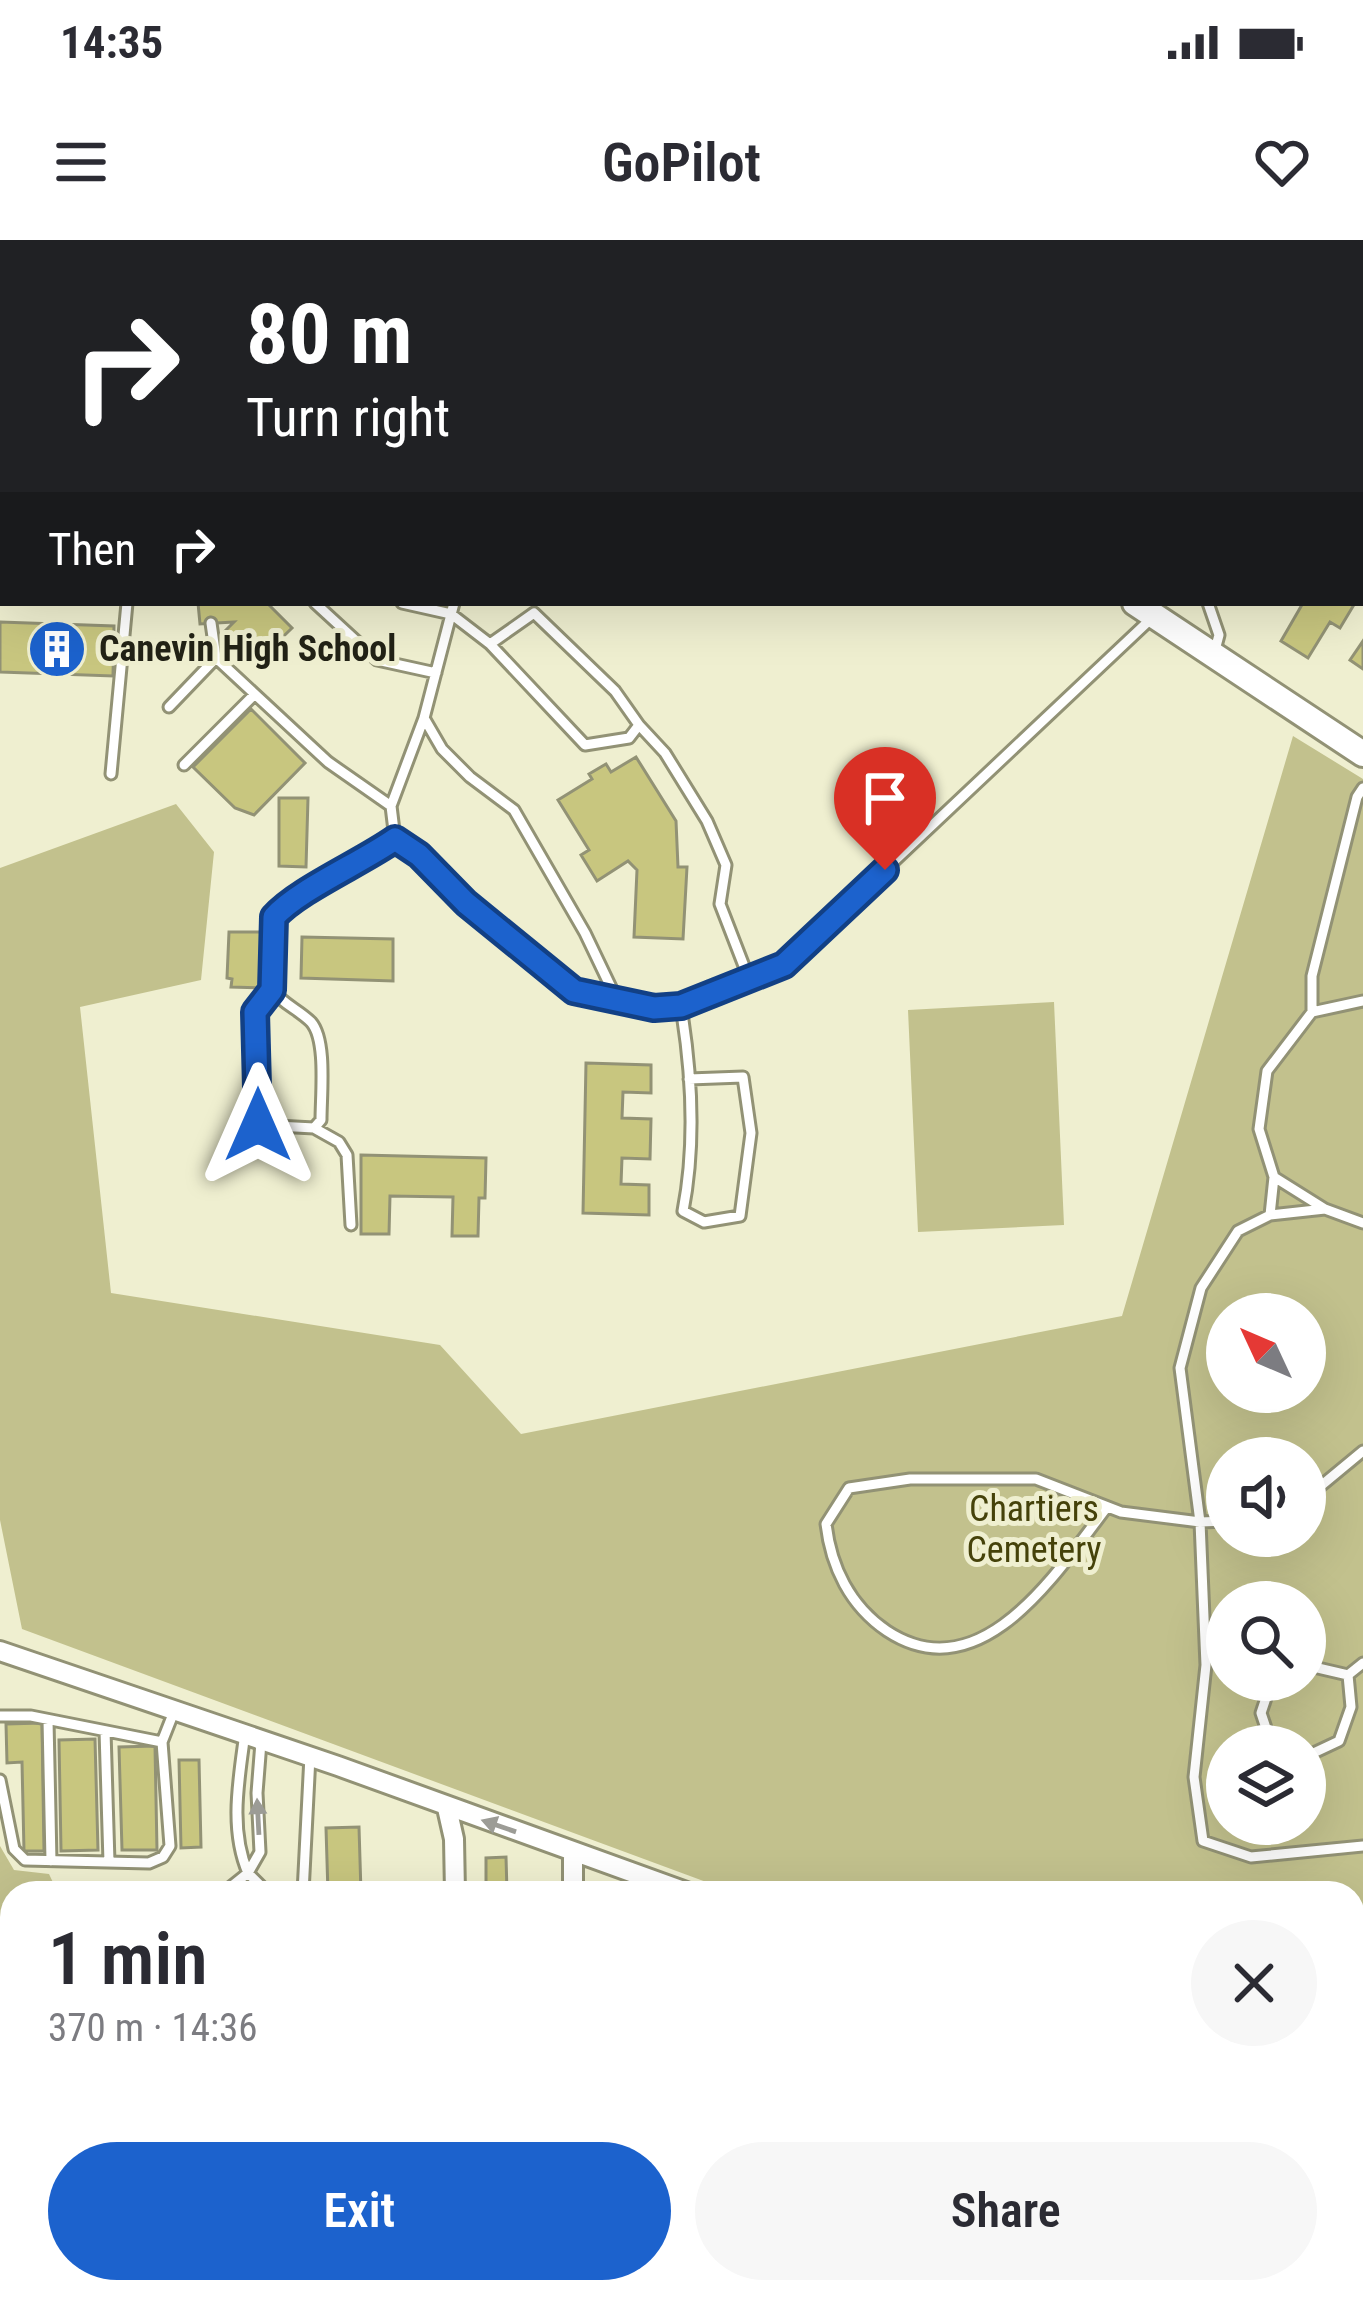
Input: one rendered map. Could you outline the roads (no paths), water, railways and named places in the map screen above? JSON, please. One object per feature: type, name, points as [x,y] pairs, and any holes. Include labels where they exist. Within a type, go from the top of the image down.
[{"type":"main road","points":[[1144,610],[1363,754]]},
{"type":"street","points":[[0,1651],[310,1756],[655,1881]]},
{"type":"street","points":[[447,1808],[454,1839],[455,1881]]},
{"type":"street","points":[[573,1852],[573,1881]]},
{"type":"lane","points":[[111,774],[127,606]]},
{"type":"lane","points":[[318,606],[376,660],[436,673]]},
{"type":"lane","points":[[1209,606],[1219,635],[1214,656]]},
{"type":"lane","points":[[640,725],[629,738],[585,745],[453,608],[424,718],[391,806],[395,839],[567,987],[654,1008],[681,1006],[784,965],[1144,610]]},
{"type":"lane","points":[[490,644],[534,613],[615,691],[665,753],[707,821],[726,865],[720,904],[749,979]]},
{"type":"lane","points":[[211,623],[215,658],[328,762],[391,806]]},
{"type":"lane","points":[[170,707],[215,658]]},
{"type":"lane","points":[[184,765],[254,695]]},
{"type":"lane","points":[[424,718],[442,748],[470,777],[514,809],[585,933],[616,1000]]},
{"type":"lane","points":[[1270,1216],[1274,1177],[1259,1130],[1267,1070],[1312,1012],[1312,976],[1363,788]]},
{"type":"lane","points":[[351,1225],[346,1155],[339,1142],[314,1128],[258,1125],[255,1012],[272,990],[274,917],[286,902],[361,863],[395,839]]},
{"type":"lane","points":[[272,990],[290,1009],[309,1019],[321,1039],[321,1120],[314,1128]]},
{"type":"lane","points":[[1312,1012],[1363,1001]]},
{"type":"lane","points":[[681,1006],[689,1079],[689,1177],[683,1211],[704,1222],[740,1216],[751,1133],[743,1077],[689,1079]]},
{"type":"lane","points":[[1274,1177],[1325,1209],[1363,1223]]},
{"type":"lane","points":[[1325,1209],[1270,1216],[1238,1232],[1201,1288],[1180,1368],[1200,1522],[1206,1664],[1194,1777],[1203,1840],[1251,1857],[1363,1846]]},
{"type":"lane","points":[[1326,1481],[1363,1450]]},
{"type":"lane","points":[[1108,1507],[1054,1577],[1009,1622],[952,1651],[908,1645],[864,1616],[830,1559],[826,1524],[849,1489],[910,1479],[1036,1480],[1108,1507],[1206,1522]]},
{"type":"lane","points":[[1348,1675],[1363,1663]]},
{"type":"lane","points":[[1326,1670],[1348,1675]]},
{"type":"lane","points":[[1326,1747],[1339,1741],[1351,1707],[1348,1675]]},
{"type":"lane","points":[[0,1780],[14,1849],[25,1860],[149,1863],[164,1857],[170,1846],[162,1742],[175,1709]]},
{"type":"lane","points":[[0,1716],[48,1720],[162,1742]]},
{"type":"lane","points":[[48,1720],[51,1861]]},
{"type":"lane","points":[[105,1731],[109,1862]]},
{"type":"lane","points":[[238,1881],[260,1852],[253,1736]]},
{"type":"lane","points":[[253,1736],[236,1796],[239,1853],[256,1881]]},
{"type":"lane","points":[[304,1881],[310,1756]]},
{"type":"place","name":"Canevin High School","points":[[57,649]]},
{"type":"park label","name":"Chartiers Cemetery","points":[[1034,1530]]}]
